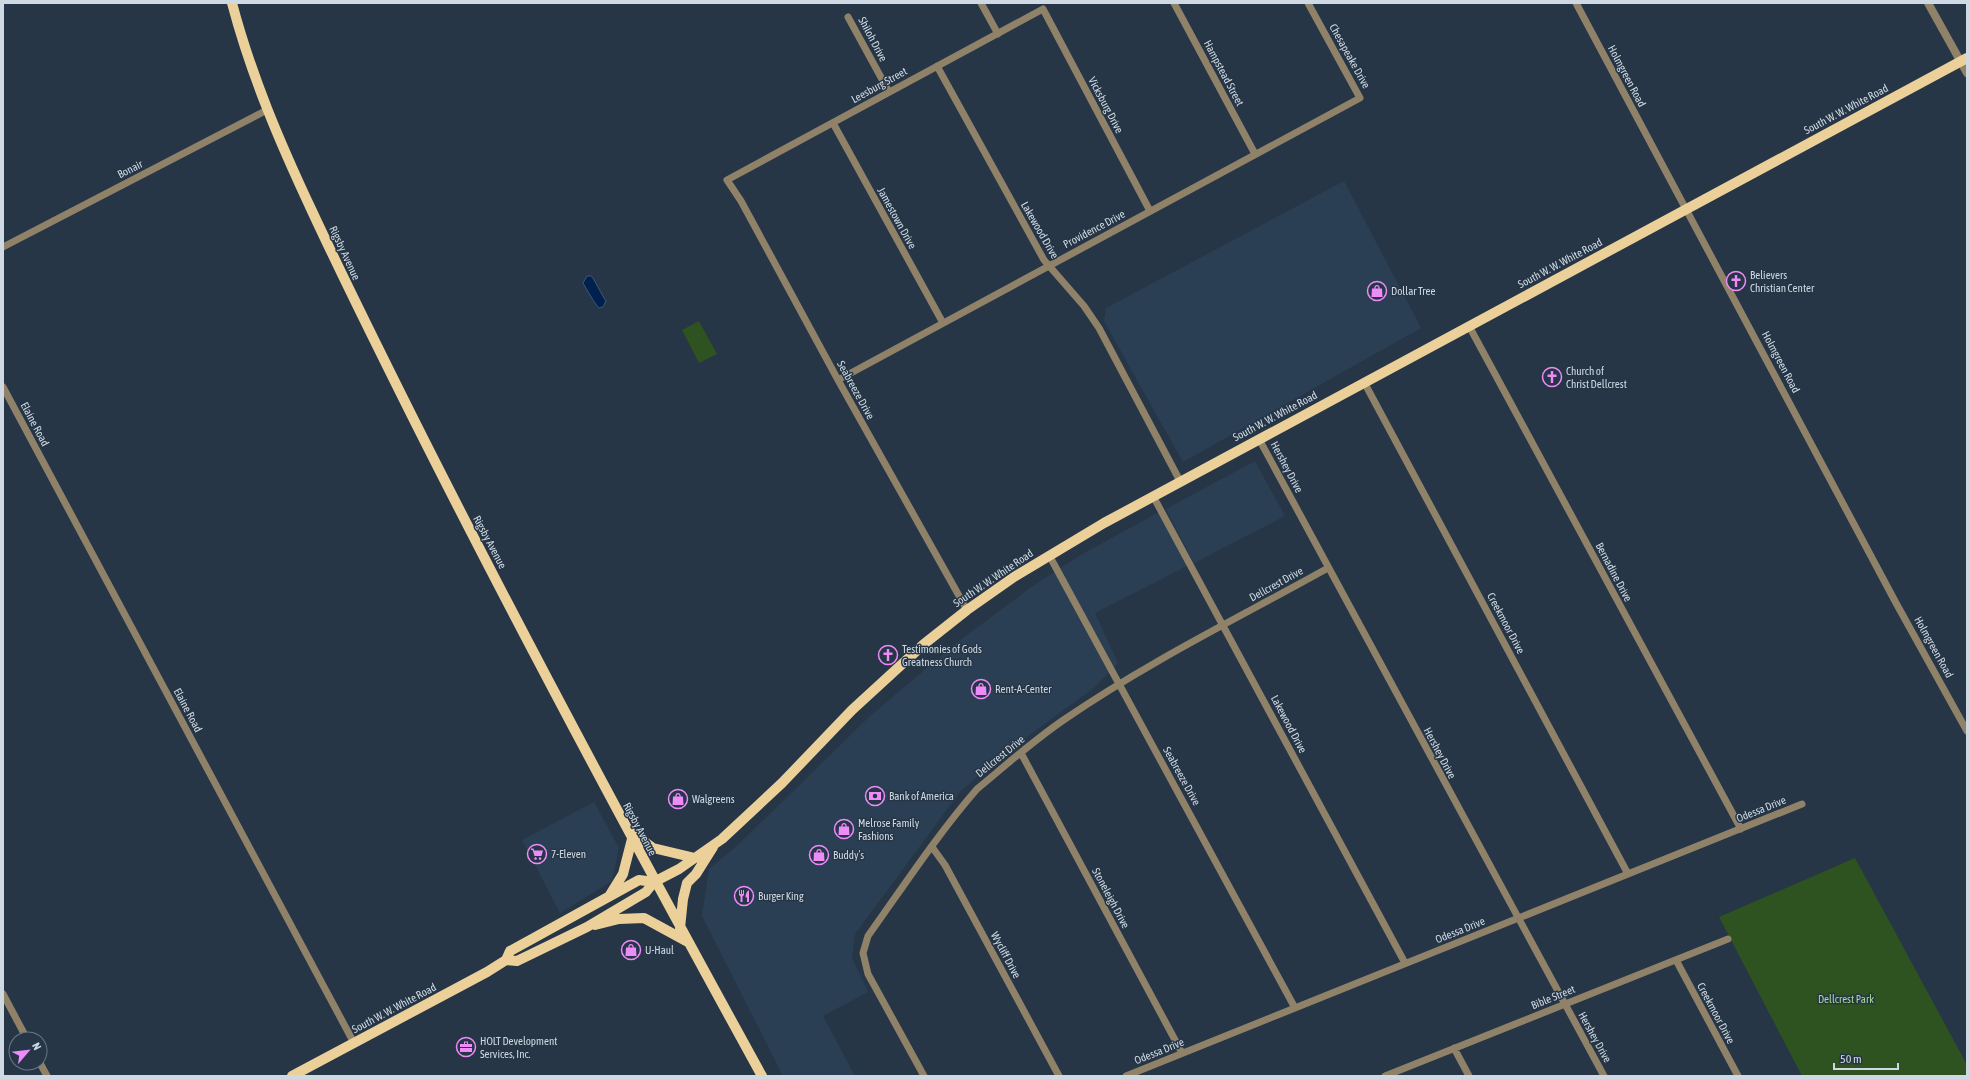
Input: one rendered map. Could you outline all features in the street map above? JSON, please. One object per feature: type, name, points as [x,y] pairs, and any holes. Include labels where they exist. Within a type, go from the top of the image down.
[{"type":"main road","name":"Rigsby Avenue","points":[[232,3],[248,56],[267,110],[341,276],[452,495],[654,882],[762,1076]]},
{"type":"main road","name":"South W. W. White Road","points":[[506,960],[517,961],[587,926],[646,892],[654,882],[679,869],[716,843],[739,824],[779,786],[852,710],[924,644],[967,610],[1014,577],[1049,555],[1180,481],[1964,60]]},
{"type":"main road","points":[[626,828],[653,848],[695,858]]},
{"type":"main road","points":[[610,896],[623,874],[632,839]]},
{"type":"main road","points":[[680,928],[683,899],[687,883],[696,874],[716,843]]},
{"type":"main road","name":"South W. W. White Road","points":[[292,1076],[487,972],[506,960],[510,951],[592,905],[639,880],[654,882]]},
{"type":"main road","points":[[592,905],[599,918]]},
{"type":"main road","points":[[587,926],[619,919],[644,918],[688,942]]},
{"type":"street","points":[[981,3],[998,34]]},
{"type":"street","name":"Hampstead Street","points":[[1174,3],[1255,154]]},
{"type":"street","name":"Holmgreen Road","points":[[1576,3],[1896,603],[1967,731]]},
{"type":"street","points":[[1928,3],[1964,60],[1967,73]]},
{"type":"street","name":"Chesapeake Drive","points":[[1311,4],[1360,98]]},
{"type":"street","name":"Leesburg Street","points":[[727,180],[1043,10]]},
{"type":"street","name":"Vicksburg Drive","points":[[1043,10],[1150,211]]},
{"type":"street","name":"Shiloh Drive","points":[[848,17],[889,92]]},
{"type":"street","name":"Lakewood Drive","points":[[937,66],[1035,246],[1048,266],[1084,306],[1099,328],[1180,481]]},
{"type":"street","name":"Providence Drive","points":[[838,380],[1360,98]]},
{"type":"street","name":"Bonair","points":[[3,247],[267,110]]},
{"type":"street","name":"Jamestown Drive","points":[[833,123],[943,323]]},
{"type":"street","name":"Seabreeze Drive","points":[[727,180],[741,201],[838,380],[967,610]]},
{"type":"street","name":"Bernadine Drive","points":[[1469,326],[1741,829]]},
{"type":"street","name":"Creekmoor Drive","points":[[1364,382],[1628,874]]},
{"type":"street","name":"Elaine Road","points":[[3,387],[354,1043]]},
{"type":"street","name":"Hershey Drive","points":[[1259,439],[1517,918],[1604,1076]]},
{"type":"street","name":"Lakewood Drive","points":[[1153,496],[1405,964]]},
{"type":"street","name":"Seabreeze Drive","points":[[1049,555],[1295,1008]]},
{"type":"street","name":"Dellcrest Drive","points":[[924,1076],[868,974],[863,953],[868,936],[932,847],[977,789],[1064,720],[1119,684],[1328,568]]},
{"type":"street","name":"Stoneleigh Drive","points":[[1021,753],[1182,1053]]},
{"type":"street","name":"Odessa Drive","points":[[1126,1076],[1802,804]]},
{"type":"street","name":"Wycliff Drive","points":[[932,847],[945,865],[1059,1076]]},
{"type":"street","name":"Bible Street","points":[[1385,1076],[1728,939]]},
{"type":"street","name":"Creekmoor Drive","points":[[1676,960],[1738,1076]]},
{"type":"street","points":[[3,994],[23,1031]]},
{"type":"street","points":[[1454,1048],[1469,1076]]},
{"type":"shaded area","points":[[1344,181],[1421,328],[1183,462],[1104,321],[1106,308]]},
{"type":"shaded area","points":[[1255,461],[1285,516],[1194,563],[1166,509]]},
{"type":"shaded area","points":[[1159,512],[1187,566],[1095,613],[1118,663],[1095,687],[997,759],[960,792],[855,934],[852,958],[868,992],[823,1016],[855,1076],[783,1076],[702,916],[709,869],[737,846],[870,716],[959,641],[1030,588],[1079,556]]},
{"type":"shaded area","points":[[594,802],[619,848],[612,881],[560,913],[522,840]]},
{"type":"green space","points":[[699,321],[717,354],[699,363],[682,330]]},
{"type":"green space","name":"Dellcrest Park","points":[[1855,858],[1967,1065],[1967,1076],[1802,1076],[1719,917]]},
{"type":"water","points":[[587,276],[592,277],[606,301],[603,307],[599,308],[593,301],[583,283]]},
{"type":"place","name":"Believers Christian Center","points":[[1736,281]]},
{"type":"place","name":"Dollar Tree","points":[[1377,291]]},
{"type":"place","name":"Church of Christ Dellcrest","points":[[1552,377]]},
{"type":"place","name":"Testimonies of Gods Greatness Church","points":[[888,655]]},
{"type":"place","name":"Rent-A-Center","points":[[981,689]]},
{"type":"place","name":"Bank of America","points":[[875,796]]},
{"type":"place","name":"Walgreens","points":[[678,799]]},
{"type":"place","name":"Melrose Family Fashions","points":[[844,829]]},
{"type":"place","name":"7-Eleven","points":[[537,854]]},
{"type":"place","name":"Buddy’s","points":[[819,855]]},
{"type":"place","name":"Burger King","points":[[744,896]]},
{"type":"place","name":"U-Haul","points":[[631,950]]},
{"type":"place","name":"HOLT Development Services, Inc.","points":[[466,1047]]}]
